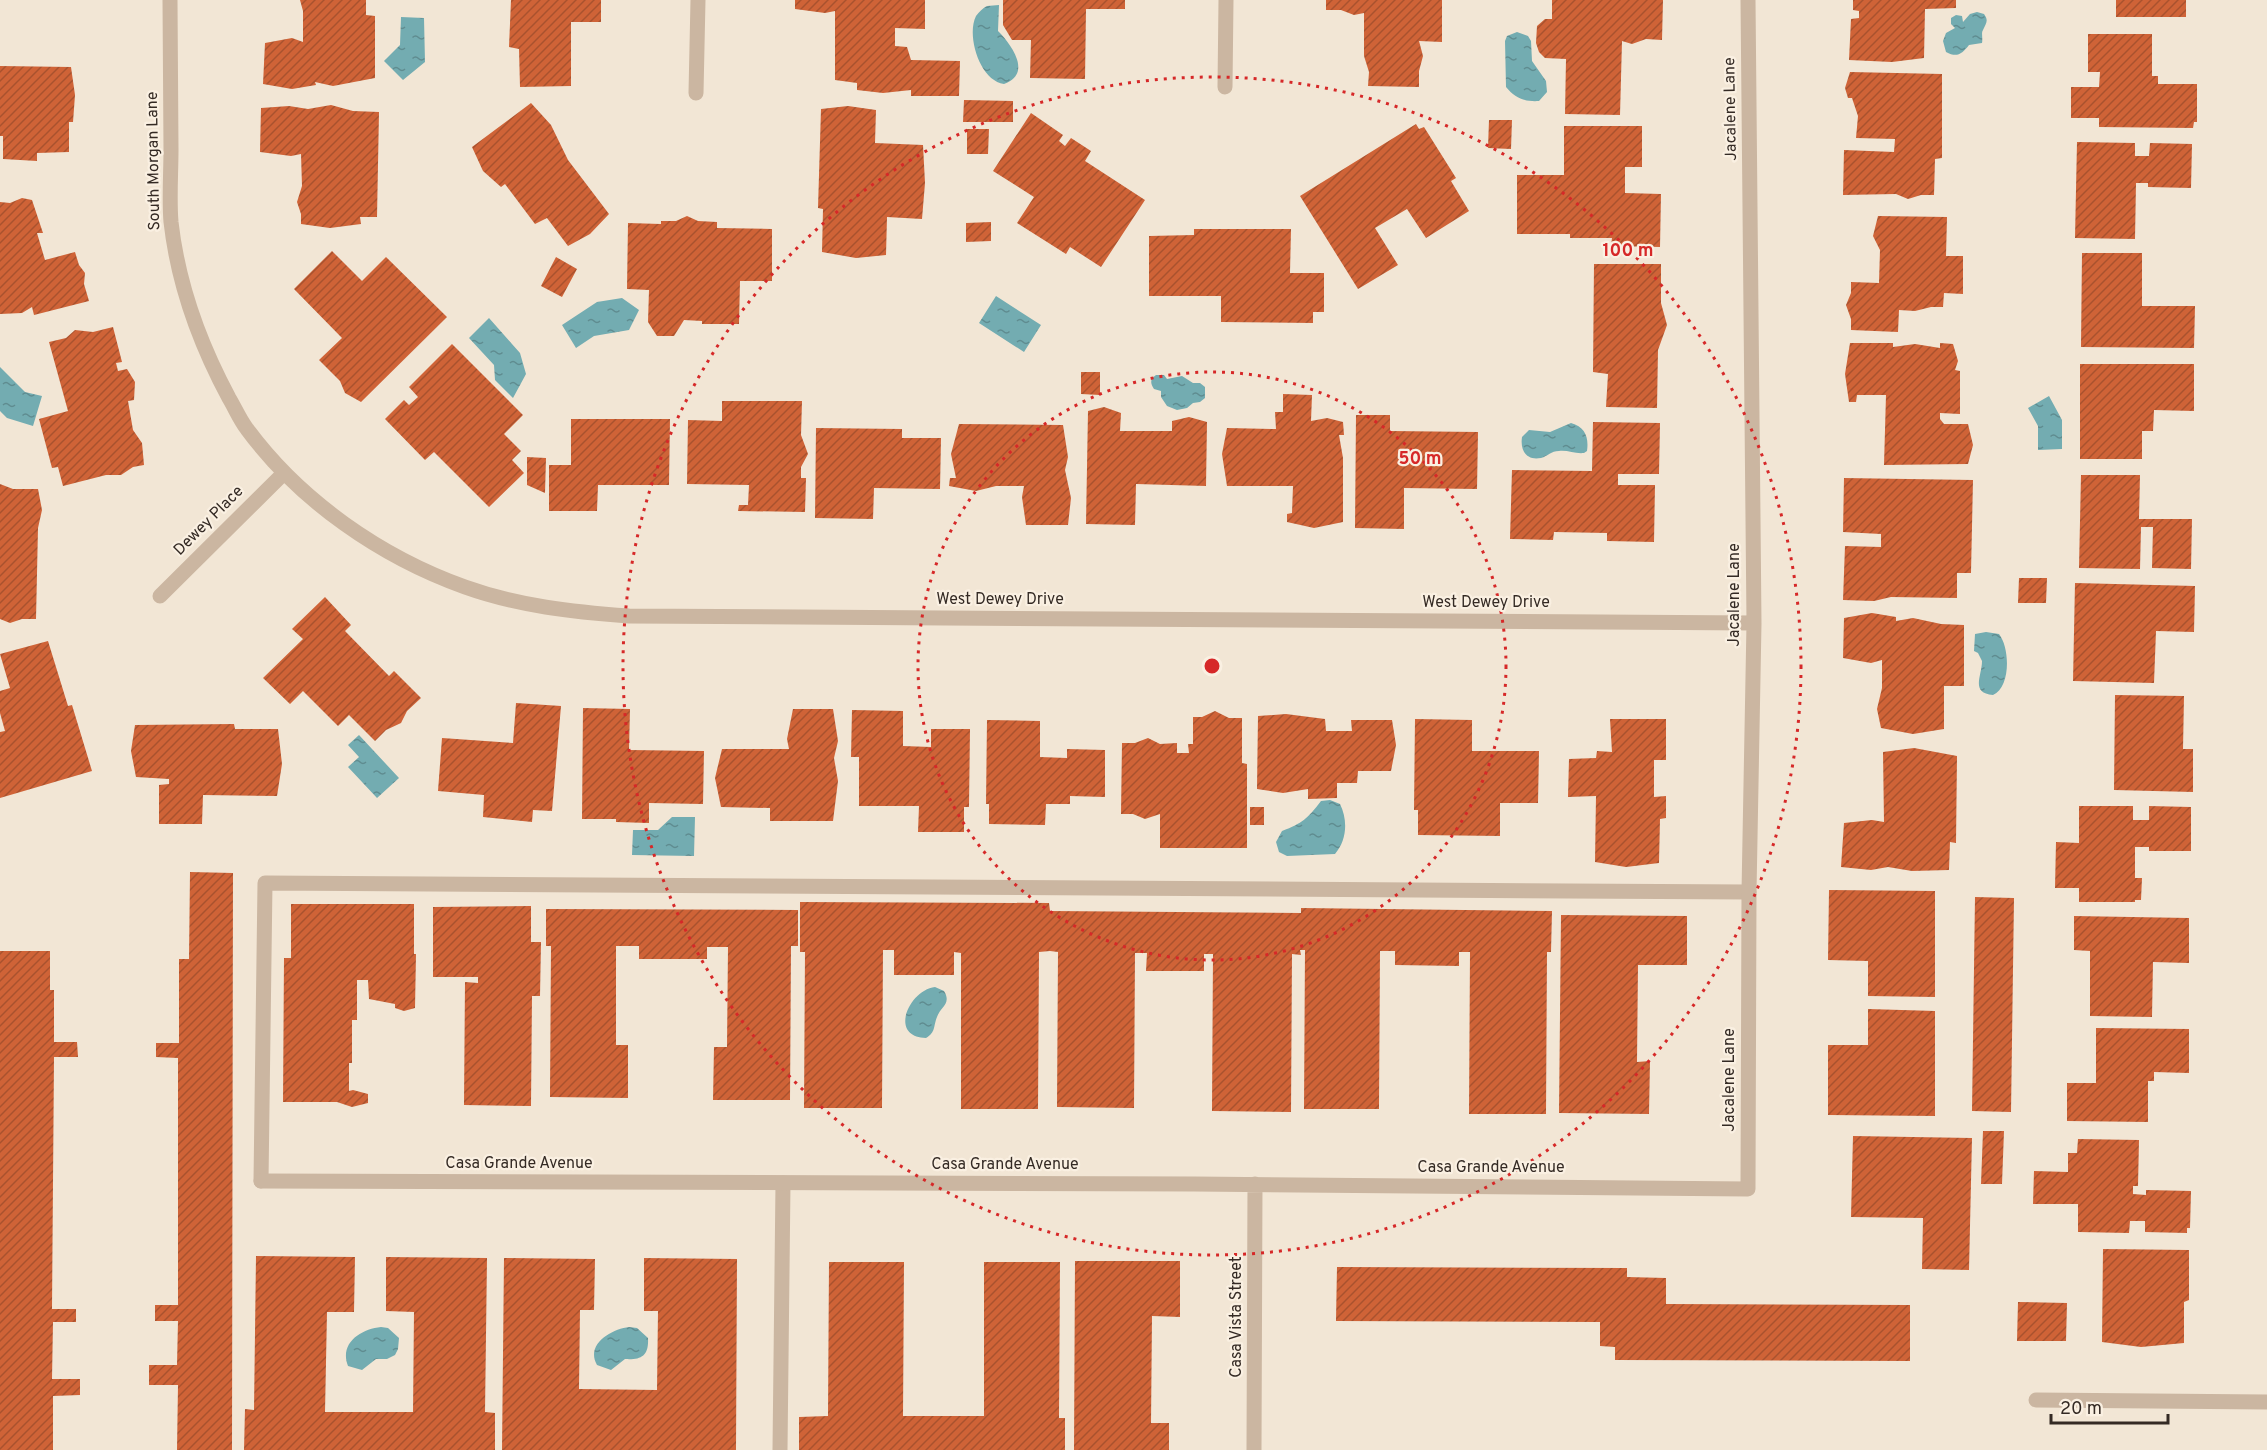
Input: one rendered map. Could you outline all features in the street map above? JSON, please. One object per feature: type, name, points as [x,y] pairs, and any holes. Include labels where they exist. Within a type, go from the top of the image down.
[{"type":"street","name":"South Morgan Lane","points":[[170,0],[171,221],[181,278],[195,324],[216,373],[245,428],[284,472]]},
{"type":"street","points":[[696,93],[698,0]]},
{"type":"street","points":[[1226,0],[1226,87]]},
{"type":"street","name":"Jacalene Lane","points":[[1748,0],[1754,623],[1749,892],[1748,1189]]},
{"type":"street","name":"Dewey Place","points":[[160,596],[284,472]]},
{"type":"street","name":"West Dewey Drive","points":[[284,472],[334,515],[374,543],[417,567],[465,587],[515,601],[573,612],[629,616],[1754,623]]},
{"type":"street","name":"Casa Grande Avenue","points":[[1748,1189],[1255,1184],[261,1181],[265,883],[1749,892]]},
{"type":"street","points":[[780,1450],[783,1182]]},
{"type":"street","name":"Casa Vista Street","points":[[1254,1450],[1255,1184]]},
{"type":"street","points":[[2036,1400],[2267,1402]]},
{"type":"water","points":[[999,5],[998,31],[1013,51],[1018,66],[1013,79],[1004,84],[995,81],[982,66],[974,46],[973,35],[973,25],[978,13],[987,6]]},
{"type":"water","points":[[1977,12],[1984,14],[1987,20],[1982,31],[1982,43],[1969,45],[1959,54],[1953,55],[1946,52],[1943,41],[1946,33],[1955,28],[1951,24],[1951,18],[1956,15],[1962,16],[1963,22],[1970,14]]},
{"type":"water","points":[[401,17],[424,18],[425,62],[403,80],[384,61],[400,45]]},
{"type":"water","points":[[1517,32],[1528,36],[1531,41],[1532,61],[1546,81],[1547,92],[1539,101],[1521,98],[1506,87],[1505,41],[1507,36]]},
{"type":"water","points":[[996,296],[1041,325],[1024,352],[979,323]]},
{"type":"water","points":[[622,298],[639,310],[629,330],[594,336],[576,348],[562,325],[597,302]]},
{"type":"water","points":[[489,318],[520,353],[526,374],[513,398],[495,380],[494,365],[469,338]]},
{"type":"water","points":[[0,367],[25,392],[42,396],[33,426],[7,418],[0,411]]},
{"type":"water","points":[[1156,375],[1164,375],[1167,379],[1182,376],[1193,383],[1200,383],[1205,387],[1205,398],[1187,408],[1177,410],[1167,406],[1161,397],[1161,391],[1154,389],[1152,385],[1151,381]]},
{"type":"water","points":[[2049,396],[2062,420],[2062,449],[2038,450],[2038,426],[2028,408]]},
{"type":"water","points":[[1571,423],[1580,427],[1585,433],[1587,451],[1578,453],[1556,451],[1541,458],[1531,458],[1525,454],[1522,437],[1529,430],[1550,432]]},
{"type":"water","points":[[1986,632],[1999,634],[2003,640],[2007,657],[2006,676],[1999,691],[1993,695],[1986,694],[1979,687],[1982,661],[1978,653],[1974,651],[1975,634]]},
{"type":"water","points":[[359,735],[399,778],[377,798],[348,767],[359,757],[348,745]]},
{"type":"water","points":[[1330,800],[1340,804],[1345,823],[1342,843],[1335,854],[1287,856],[1279,852],[1276,842],[1282,831],[1304,820],[1321,801]]},
{"type":"water","points":[[672,817],[695,817],[694,856],[632,855],[633,830],[658,830]]},
{"type":"water","points":[[935,987],[944,991],[946,1002],[938,1014],[931,1034],[926,1038],[914,1036],[908,1030],[905,1022],[906,1013],[917,996]]},
{"type":"water","points":[[381,1327],[388,1328],[399,1338],[395,1355],[387,1359],[376,1359],[362,1370],[348,1366],[346,1358],[349,1344],[359,1334]]},
{"type":"water","points":[[629,1327],[637,1328],[648,1338],[647,1349],[643,1356],[625,1359],[611,1370],[597,1365],[594,1357],[597,1344],[608,1334]]},
{"type":"building","points":[[300,0],[366,0],[366,15],[375,16],[375,78],[333,86],[315,82],[316,85],[292,89],[263,84],[265,43],[292,38],[303,42],[303,11]]},
{"type":"building","points":[[511,0],[601,0],[601,22],[571,22],[571,86],[520,87],[519,49],[509,47]]},
{"type":"building","points":[[795,0],[925,0],[925,29],[895,28],[895,46],[907,47],[911,60],[960,61],[959,96],[911,96],[911,90],[883,93],[857,90],[857,83],[835,80],[835,11],[825,13],[795,9]]},
{"type":"building","points":[[1003,0],[1125,0],[1125,9],[1086,9],[1085,79],[1030,78],[1031,40],[1012,40],[1003,25]]},
{"type":"building","points":[[1326,0],[1442,0],[1442,42],[1419,41],[1423,56],[1419,71],[1419,87],[1368,86],[1369,72],[1364,56],[1364,13],[1354,15],[1341,10],[1326,10]]},
{"type":"building","points":[[1552,0],[1663,0],[1662,40],[1646,39],[1632,44],[1622,41],[1620,115],[1565,114],[1566,59],[1545,58],[1539,52],[1536,43],[1537,26],[1545,19],[1552,19]]},
{"type":"building","points":[[1853,0],[1956,0],[1956,8],[1925,9],[1924,58],[1892,62],[1849,60],[1851,19],[1859,18],[1859,11],[1853,10]]},
{"type":"building","points":[[2116,0],[2186,0],[2186,17],[2116,17]]},
{"type":"building","points":[[2088,34],[2152,34],[2152,76],[2158,76],[2158,84],[2197,84],[2197,122],[2194,122],[2193,128],[2099,127],[2099,118],[2071,118],[2071,87],[2099,87],[2100,72],[2088,72]]},
{"type":"building","points":[[0,66],[71,67],[75,95],[73,122],[69,122],[69,152],[37,153],[37,161],[3,159],[3,136],[0,136]]},
{"type":"building","points":[[1850,72],[1942,74],[1942,158],[1935,159],[1934,195],[1921,195],[1908,199],[1896,194],[1843,195],[1844,150],[1894,152],[1895,139],[1856,138],[1858,116],[1852,98],[1848,98],[1845,88]]},
{"type":"building","points":[[964,100],[1013,101],[1013,122],[963,122]]},
{"type":"building","points":[[531,103],[551,125],[568,160],[609,214],[590,234],[568,246],[547,218],[535,224],[505,184],[501,187],[483,171],[472,147]]},
{"type":"building","points":[[331,105],[353,111],[379,112],[377,217],[360,217],[361,224],[330,228],[301,224],[297,202],[302,186],[301,154],[291,156],[260,152],[261,108],[289,106],[308,109]]},
{"type":"building","points":[[848,106],[876,110],[875,143],[923,145],[925,183],[922,219],[887,217],[886,255],[856,258],[822,252],[823,209],[818,208],[821,109]]},
{"type":"building","points":[[1031,113],[1063,135],[1059,141],[1065,146],[1071,138],[1091,151],[1085,161],[1145,200],[1101,267],[1070,247],[1066,254],[1017,223],[1034,197],[993,171]]},
{"type":"building","points":[[1489,120],[1512,120],[1511,149],[1488,148]]},
{"type":"building","points":[[1416,124],[1419,129],[1424,127],[1456,178],[1451,181],[1469,211],[1426,238],[1407,209],[1375,228],[1398,265],[1358,289],[1300,196]]},
{"type":"building","points":[[1564,126],[1642,126],[1642,167],[1625,167],[1625,193],[1661,194],[1660,247],[1611,246],[1612,238],[1570,238],[1570,234],[1517,234],[1517,175],[1564,175]]},
{"type":"building","points":[[967,129],[989,129],[988,154],[967,154]]},
{"type":"building","points":[[2077,142],[2135,143],[2135,156],[2149,156],[2150,143],[2192,144],[2191,188],[2148,187],[2148,183],[2136,183],[2135,239],[2075,238]]},
{"type":"building","points":[[22,198],[32,200],[43,233],[37,233],[45,260],[75,252],[79,265],[85,273],[84,284],[89,301],[34,315],[32,307],[22,313],[0,314],[0,202],[10,203]]},
{"type":"building","points":[[687,216],[698,221],[717,222],[717,228],[772,229],[772,281],[740,281],[739,324],[702,324],[702,321],[684,320],[674,336],[657,336],[648,322],[649,290],[627,289],[628,223],[661,224],[661,221],[676,221]]},
{"type":"building","points":[[1878,216],[1947,217],[1946,256],[1963,256],[1963,294],[1944,293],[1943,307],[1915,311],[1899,310],[1898,332],[1851,330],[1851,319],[1846,305],[1851,293],[1851,282],[1879,283],[1880,250],[1873,236]]},
{"type":"building","points":[[991,222],[991,241],[966,242],[966,223]]},
{"type":"building","points":[[1194,229],[1291,229],[1290,273],[1324,273],[1324,312],[1313,312],[1313,323],[1221,322],[1221,296],[1149,296],[1149,236],[1194,235]]},
{"type":"building","points":[[332,251],[362,281],[386,257],[447,317],[361,402],[345,393],[340,381],[319,360],[342,338],[294,289]]},
{"type":"building","points":[[2082,253],[2142,253],[2142,306],[2195,306],[2194,348],[2081,347]]},
{"type":"building","points":[[556,257],[577,269],[562,297],[541,286]]},
{"type":"building","points":[[1594,264],[1661,264],[1661,303],[1667,325],[1658,350],[1657,408],[1606,407],[1608,374],[1593,372]]},
{"type":"building","points":[[113,327],[122,362],[116,363],[118,371],[127,369],[135,382],[134,400],[128,401],[133,430],[142,443],[144,465],[133,467],[121,475],[106,475],[63,486],[58,467],[52,468],[39,419],[68,411],[49,342],[66,338],[75,330],[93,332]]},
{"type":"building","points":[[1850,343],[1893,343],[1893,347],[1915,344],[1940,348],[1940,343],[1953,344],[1958,361],[1955,370],[1960,371],[1960,414],[1940,413],[1940,419],[1944,424],[1968,424],[1973,445],[1968,464],[1884,465],[1886,395],[1857,395],[1856,402],[1849,402],[1845,374]]},
{"type":"building","points":[[452,344],[523,415],[504,434],[521,451],[512,460],[524,473],[489,507],[434,452],[425,460],[385,419],[404,400],[409,405],[418,397],[409,387]]},
{"type":"building","points":[[2080,364],[2194,364],[2194,411],[2154,410],[2153,431],[2142,431],[2142,459],[2080,459]]},
{"type":"building","points":[[1081,372],[1100,372],[1100,395],[1081,394]]},
{"type":"building","points":[[1283,394],[1312,395],[1311,421],[1327,418],[1343,422],[1344,435],[1339,435],[1343,458],[1343,522],[1314,528],[1287,522],[1287,514],[1292,513],[1293,486],[1227,486],[1222,454],[1227,428],[1276,429],[1275,412],[1283,412]]},
{"type":"building","points":[[722,401],[802,401],[801,435],[808,454],[801,467],[801,478],[806,478],[805,512],[738,511],[739,505],[748,505],[749,485],[687,484],[688,420],[722,421]]},
{"type":"building","points":[[1104,407],[1121,413],[1120,431],[1172,431],[1172,421],[1189,417],[1207,422],[1206,486],[1136,484],[1135,525],[1086,524],[1088,411]]},
{"type":"building","points":[[1356,415],[1390,415],[1390,431],[1478,432],[1477,489],[1404,488],[1404,529],[1355,528]]},
{"type":"building","points":[[571,419],[670,419],[669,485],[598,485],[597,511],[549,511],[549,465],[571,465]]},
{"type":"building","points":[[1593,422],[1660,423],[1659,474],[1618,474],[1618,485],[1655,485],[1654,542],[1607,541],[1607,533],[1554,532],[1553,540],[1510,539],[1512,470],[1592,471]]},
{"type":"building","points":[[959,424],[1063,425],[1068,457],[1065,470],[1071,498],[1068,525],[1026,525],[1022,497],[1024,486],[996,486],[976,491],[949,486],[950,478],[956,478],[951,454]]},
{"type":"building","points":[[816,428],[902,429],[902,438],[941,438],[940,489],[874,488],[873,519],[815,518]]},
{"type":"building","points":[[527,457],[546,458],[545,493],[527,485]]},
{"type":"building","points":[[2081,475],[2140,475],[2139,519],[2192,519],[2191,569],[2152,568],[2153,527],[2141,527],[2140,569],[2079,568]]},
{"type":"building","points":[[1844,478],[1973,480],[1971,573],[1957,573],[1957,598],[1891,597],[1874,601],[1843,600],[1845,546],[1881,547],[1881,534],[1843,532]]},
{"type":"building","points":[[0,484],[13,489],[38,489],[42,510],[38,528],[36,619],[22,619],[10,623],[0,619]]},
{"type":"building","points":[[2019,578],[2047,578],[2046,603],[2018,603]]},
{"type":"building","points":[[2075,583],[2195,586],[2194,632],[2156,631],[2154,683],[2073,681]]},
{"type":"building","points":[[325,597],[351,625],[345,631],[389,676],[394,671],[421,698],[407,711],[401,723],[386,730],[375,741],[349,715],[338,726],[303,691],[290,704],[263,678],[303,639],[292,629]]},
{"type":"building","points":[[1872,613],[1896,617],[1896,621],[1913,618],[1941,624],[1964,625],[1964,686],[1944,686],[1944,729],[1913,734],[1881,728],[1877,709],[1882,688],[1882,660],[1871,663],[1843,658],[1844,618]]},
{"type":"building","points":[[48,641],[68,706],[72,705],[92,771],[0,798],[0,732],[5,731],[0,713],[0,691],[10,688],[0,654]]},
{"type":"building","points":[[2115,695],[2184,696],[2183,749],[2193,749],[2193,792],[2114,790]]},
{"type":"building","points":[[516,703],[561,706],[552,811],[533,810],[532,822],[483,817],[484,795],[438,791],[442,738],[513,743]]},
{"type":"building","points":[[583,708],[630,709],[629,750],[704,751],[703,804],[649,803],[649,823],[616,822],[616,819],[582,819]]},
{"type":"building","points":[[793,709],[833,709],[838,741],[834,758],[838,781],[833,821],[770,821],[770,808],[721,807],[715,778],[722,749],[789,749],[787,739]]},
{"type":"building","points":[[852,710],[903,711],[903,746],[931,747],[931,729],[970,729],[969,807],[964,807],[964,832],[918,832],[919,806],[859,806],[859,757],[851,757]]},
{"type":"building","points":[[1215,711],[1229,718],[1242,718],[1242,763],[1247,764],[1247,848],[1160,848],[1160,814],[1145,819],[1133,814],[1121,814],[1122,743],[1135,743],[1148,738],[1160,744],[1177,743],[1177,753],[1189,753],[1188,744],[1193,744],[1193,717],[1202,717]]},
{"type":"building","points":[[1286,714],[1325,719],[1326,731],[1352,731],[1351,720],[1392,720],[1396,745],[1391,771],[1358,771],[1357,783],[1337,783],[1337,798],[1308,799],[1308,789],[1283,793],[1257,789],[1258,716]]},
{"type":"building","points":[[1415,719],[1472,720],[1472,751],[1539,751],[1538,803],[1500,803],[1500,836],[1418,835],[1418,810],[1414,810]]},
{"type":"building","points":[[1610,719],[1666,719],[1666,760],[1654,760],[1654,797],[1666,796],[1666,818],[1660,819],[1659,863],[1626,867],[1595,862],[1596,796],[1568,797],[1569,759],[1596,758],[1597,751],[1612,752]]},
{"type":"building","points":[[987,720],[1040,721],[1040,757],[1067,758],[1067,749],[1105,750],[1105,797],[1070,796],[1070,804],[1046,804],[1045,825],[989,824],[989,804],[986,804]]},
{"type":"building","points":[[234,724],[235,729],[278,729],[282,764],[277,796],[203,795],[202,824],[159,824],[159,785],[169,784],[169,779],[136,777],[131,751],[135,725]]},
{"type":"building","points":[[1914,748],[1957,756],[1956,843],[1950,842],[1949,870],[1912,871],[1888,867],[1871,870],[1841,867],[1844,823],[1872,820],[1884,822],[1883,752]]},
{"type":"building","points":[[2079,806],[2133,806],[2133,820],[2149,820],[2149,806],[2191,807],[2191,851],[2149,851],[2149,847],[2135,847],[2135,878],[2142,878],[2141,900],[2135,900],[2135,902],[2079,902],[2079,888],[2055,888],[2056,842],[2079,843]]},
{"type":"building","points":[[1250,807],[1264,807],[1264,825],[1250,825]]},
{"type":"building","points":[[190,872],[233,873],[232,1450],[177,1450],[178,1385],[149,1385],[149,1365],[177,1365],[178,1321],[155,1321],[155,1305],[178,1305],[178,1058],[156,1057],[156,1043],[179,1043],[179,959],[189,959]]},
{"type":"building","points":[[1829,890],[1935,891],[1935,997],[1868,996],[1868,961],[1828,960]]},
{"type":"building","points":[[1975,897],[2014,898],[2011,1112],[1972,1111]]},
{"type":"building","points":[[800,902],[1049,903],[1050,911],[1301,913],[1301,908],[1552,911],[1551,952],[1547,952],[1546,1114],[1469,1114],[1470,952],[1459,952],[1459,966],[1395,965],[1395,951],[1380,951],[1379,1109],[1304,1109],[1305,950],[1300,950],[1301,955],[1292,954],[1291,1112],[1212,1111],[1213,954],[1204,954],[1204,971],[1146,971],[1147,953],[1135,953],[1134,1108],[1057,1107],[1058,952],[1050,951],[1039,952],[1038,1109],[961,1109],[961,953],[954,952],[954,975],[894,975],[894,950],[883,950],[882,1108],[804,1108],[805,952],[800,952]]},
{"type":"building","points":[[291,904],[414,904],[415,1008],[404,1011],[395,1008],[395,1004],[369,999],[368,980],[357,980],[357,1020],[352,1020],[352,1063],[349,1063],[349,1091],[368,1094],[368,1103],[352,1107],[337,1102],[283,1102],[284,958],[291,958]]},
{"type":"building","points":[[531,906],[531,942],[541,942],[540,996],[532,996],[531,1106],[464,1105],[465,982],[478,983],[478,977],[433,977],[433,907]]},
{"type":"building","points":[[546,909],[798,910],[798,946],[791,946],[790,1100],[713,1100],[714,1047],[727,1047],[728,947],[707,947],[707,959],[639,959],[639,946],[616,946],[616,1045],[628,1045],[628,1098],[550,1097],[551,946],[546,946]]},
{"type":"building","points":[[1561,915],[1687,916],[1687,965],[1638,965],[1637,1062],[1650,1061],[1649,1114],[1559,1113]]},
{"type":"building","points":[[2074,916],[2189,918],[2189,963],[2153,962],[2152,1017],[2090,1016],[2090,951],[2074,950]]},
{"type":"building","points":[[0,951],[50,951],[50,990],[54,990],[54,1042],[77,1042],[78,1057],[54,1057],[52,1309],[76,1309],[76,1322],[53,1322],[52,1379],[80,1379],[80,1395],[53,1396],[53,1450],[0,1450]]},
{"type":"building","points":[[1868,1009],[1935,1011],[1935,1116],[1828,1115],[1828,1045],[1868,1045]]},
{"type":"building","points":[[2096,1028],[2189,1029],[2189,1073],[2154,1072],[2154,1081],[2148,1081],[2148,1122],[2067,1121],[2067,1083],[2096,1083]]},
{"type":"building","points":[[1983,1131],[2004,1131],[2002,1184],[1981,1184]]},
{"type":"building","points":[[1853,1136],[1972,1138],[1969,1270],[1922,1269],[1923,1218],[1851,1217]]},
{"type":"building","points":[[2078,1139],[2139,1140],[2138,1186],[2133,1186],[2133,1194],[2146,1195],[2146,1190],[2191,1191],[2190,1228],[2187,1228],[2187,1233],[2145,1232],[2145,1221],[2130,1221],[2129,1233],[2078,1232],[2078,1204],[2033,1204],[2034,1171],[2068,1172],[2068,1153],[2077,1153]]},
{"type":"building","points":[[2103,1249],[2189,1250],[2189,1300],[2184,1302],[2184,1343],[2141,1347],[2102,1342]]},
{"type":"building","points":[[256,1256],[355,1257],[354,1312],[327,1312],[325,1412],[413,1412],[414,1312],[386,1311],[386,1257],[487,1258],[485,1412],[495,1413],[495,1450],[244,1450],[245,1409],[254,1410]]},
{"type":"building","points":[[504,1258],[595,1259],[594,1310],[580,1310],[579,1389],[657,1390],[658,1311],[644,1311],[644,1258],[737,1259],[736,1450],[502,1450]]},
{"type":"building","points":[[1075,1261],[1180,1261],[1180,1317],[1152,1316],[1151,1423],[1169,1423],[1169,1450],[1074,1450]]},
{"type":"building","points":[[829,1262],[904,1262],[903,1416],[984,1416],[984,1262],[1060,1262],[1059,1418],[1065,1418],[1065,1450],[799,1450],[799,1417],[828,1416]]},
{"type":"building","points":[[1337,1267],[1627,1268],[1627,1277],[1666,1278],[1666,1304],[1910,1305],[1910,1361],[1615,1360],[1615,1347],[1600,1346],[1600,1322],[1336,1321]]},
{"type":"building","points":[[2018,1302],[2067,1303],[2066,1341],[2017,1341]]}]
